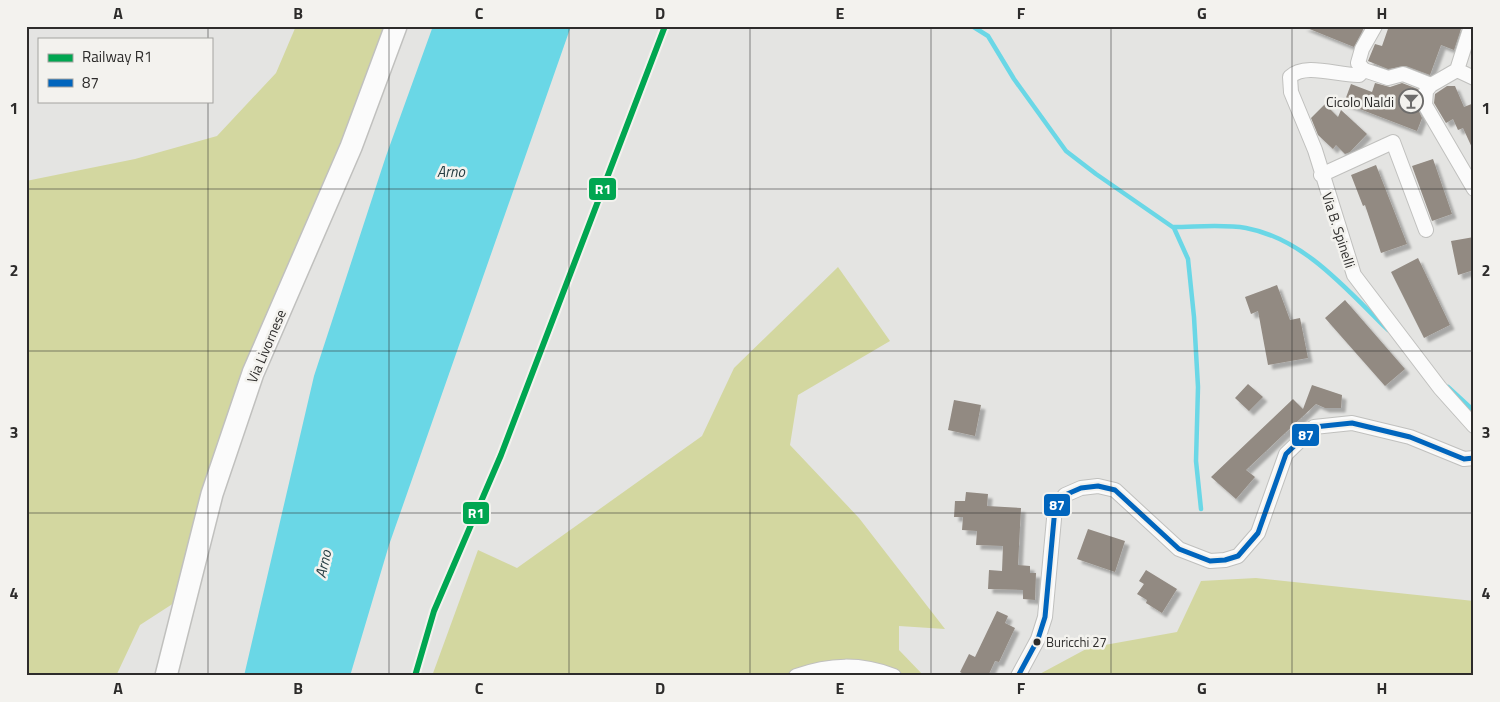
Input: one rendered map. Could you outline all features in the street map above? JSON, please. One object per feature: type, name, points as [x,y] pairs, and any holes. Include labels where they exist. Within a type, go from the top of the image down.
[{"type":"main road","name":"Via Livornese","points":[[166,676],[212,494],[243,401],[351,147],[396,26]]},
{"type":"street","points":[[1375,26],[1362,49],[1358,63],[1364,70],[1388,78],[1404,74],[1428,88]]},
{"type":"street","points":[[1428,88],[1466,74],[1470,26]]},
{"type":"street","name":"Via B. Spinelli","points":[[1364,70],[1359,75],[1347,76],[1312,70],[1294,72],[1290,77],[1291,92],[1315,150],[1321,175],[1354,275],[1440,388],[1474,426]]},
{"type":"street","points":[[1428,88],[1425,105],[1474,189]]},
{"type":"street","points":[[1321,175],[1393,142],[1426,230]]},
{"type":"street","points":[[1018,676],[1038,639],[1045,617],[1055,508],[1065,495],[1081,488],[1098,486],[1115,490],[1179,549],[1210,562],[1238,556],[1248,547],[1258,532],[1286,454],[1314,427],[1352,423],[1410,437],[1464,459],[1474,458]]},
{"type":"street","points":[[796,676],[830,666],[852,665],[894,676]]},
{"type":"green space","points":[[296,26],[385,26],[174,603],[140,625],[116,676],[26,676],[26,181],[135,159],[217,136],[276,73]]},
{"type":"green space","points":[[838,267],[890,341],[798,395],[790,445],[859,518],[945,629],[899,626],[899,650],[924,676],[432,676],[478,550],[517,568],[702,436],[734,368]]},
{"type":"green space","points":[[1256,578],[1474,601],[1474,676],[1036,676],[1088,648],[1177,632],[1201,581]]},
{"type":"water","name":"Arno","points":[[433,26],[571,26],[389,545],[350,676],[244,676],[314,376],[386,156]]},
{"type":"building","points":[[1302,26],[1365,26],[1354,47]]},
{"type":"building","points":[[1389,26],[1462,26],[1454,50],[1441,45],[1430,75],[1406,66],[1388,69],[1368,61],[1375,44],[1382,46]]},
{"type":"building","points":[[1375,83],[1390,87],[1402,83],[1418,89],[1416,105],[1422,118],[1417,131],[1344,103],[1351,84],[1372,92]]},
{"type":"building","points":[[1447,86],[1455,86],[1464,107],[1474,103],[1474,152],[1463,128],[1458,130],[1453,119],[1446,123],[1434,103],[1435,94]]},
{"type":"building","points":[[1325,104],[1338,117],[1341,110],[1367,134],[1350,152],[1345,154],[1336,145],[1333,149],[1318,135],[1311,118]]},
{"type":"building","points":[[1433,159],[1452,214],[1432,221],[1412,166]]},
{"type":"building","points":[[1376,165],[1407,244],[1381,253],[1365,205],[1363,206],[1351,175]]},
{"type":"building","points":[[1474,237],[1474,270],[1458,275],[1451,241]]},
{"type":"building","points":[[1418,258],[1450,325],[1424,338],[1391,272]]},
{"type":"building","points":[[1277,285],[1290,320],[1300,318],[1308,358],[1268,365],[1258,311],[1251,314],[1245,297]]},
{"type":"building","points":[[1345,300],[1405,369],[1385,386],[1325,318]]},
{"type":"building","points":[[1248,384],[1263,397],[1249,411],[1235,398]]},
{"type":"building","points":[[1312,385],[1342,395],[1341,408],[1325,408],[1316,404],[1246,470],[1255,477],[1236,499],[1211,477],[1293,399],[1303,409]]},
{"type":"building","points":[[954,400],[981,405],[975,436],[948,430]]},
{"type":"building","points":[[966,492],[988,494],[987,506],[1021,508],[1018,565],[1030,566],[1030,573],[1036,573],[1035,600],[1023,599],[1023,590],[988,589],[989,570],[1002,571],[1003,546],[976,545],[977,531],[962,530],[963,517],[954,517],[955,501],[965,501]]},
{"type":"building","points":[[1088,529],[1125,541],[1115,572],[1077,559]]},
{"type":"building","points":[[1146,570],[1177,589],[1162,613],[1146,603],[1147,600],[1137,594],[1144,584],[1139,581]]},
{"type":"building","points":[[997,611],[1008,616],[1005,623],[1015,628],[999,662],[995,661],[988,676],[967,676],[960,672],[969,654],[975,657]]},
{"type":"waterway","points":[[972,26],[988,36],[1014,79],[1066,151],[1174,228],[1188,259],[1194,317],[1198,387],[1196,461],[1201,509]]},
{"type":"waterway","points":[[1173,227],[1219,226],[1246,228],[1267,234],[1287,243],[1324,268],[1388,330]]},
{"type":"waterway","points":[[1448,387],[1474,411]]},
{"type":"rail line","name":"R1","points":[[415,676],[434,611],[501,455],[665,26]]},
{"type":"transit line","name":"87","points":[[1018,676],[1038,639],[1045,617],[1055,508],[1065,495],[1081,488],[1098,486],[1115,490],[1179,549],[1210,561],[1225,560],[1238,556],[1258,533],[1286,454],[1314,427],[1352,423],[1410,437],[1464,459],[1474,458]]},
{"type":"place","name":"Cicolo Naldi","points":[[1411,101]]},
{"type":"place","name":"Buricchi 27","points":[[1037,642]]}]
